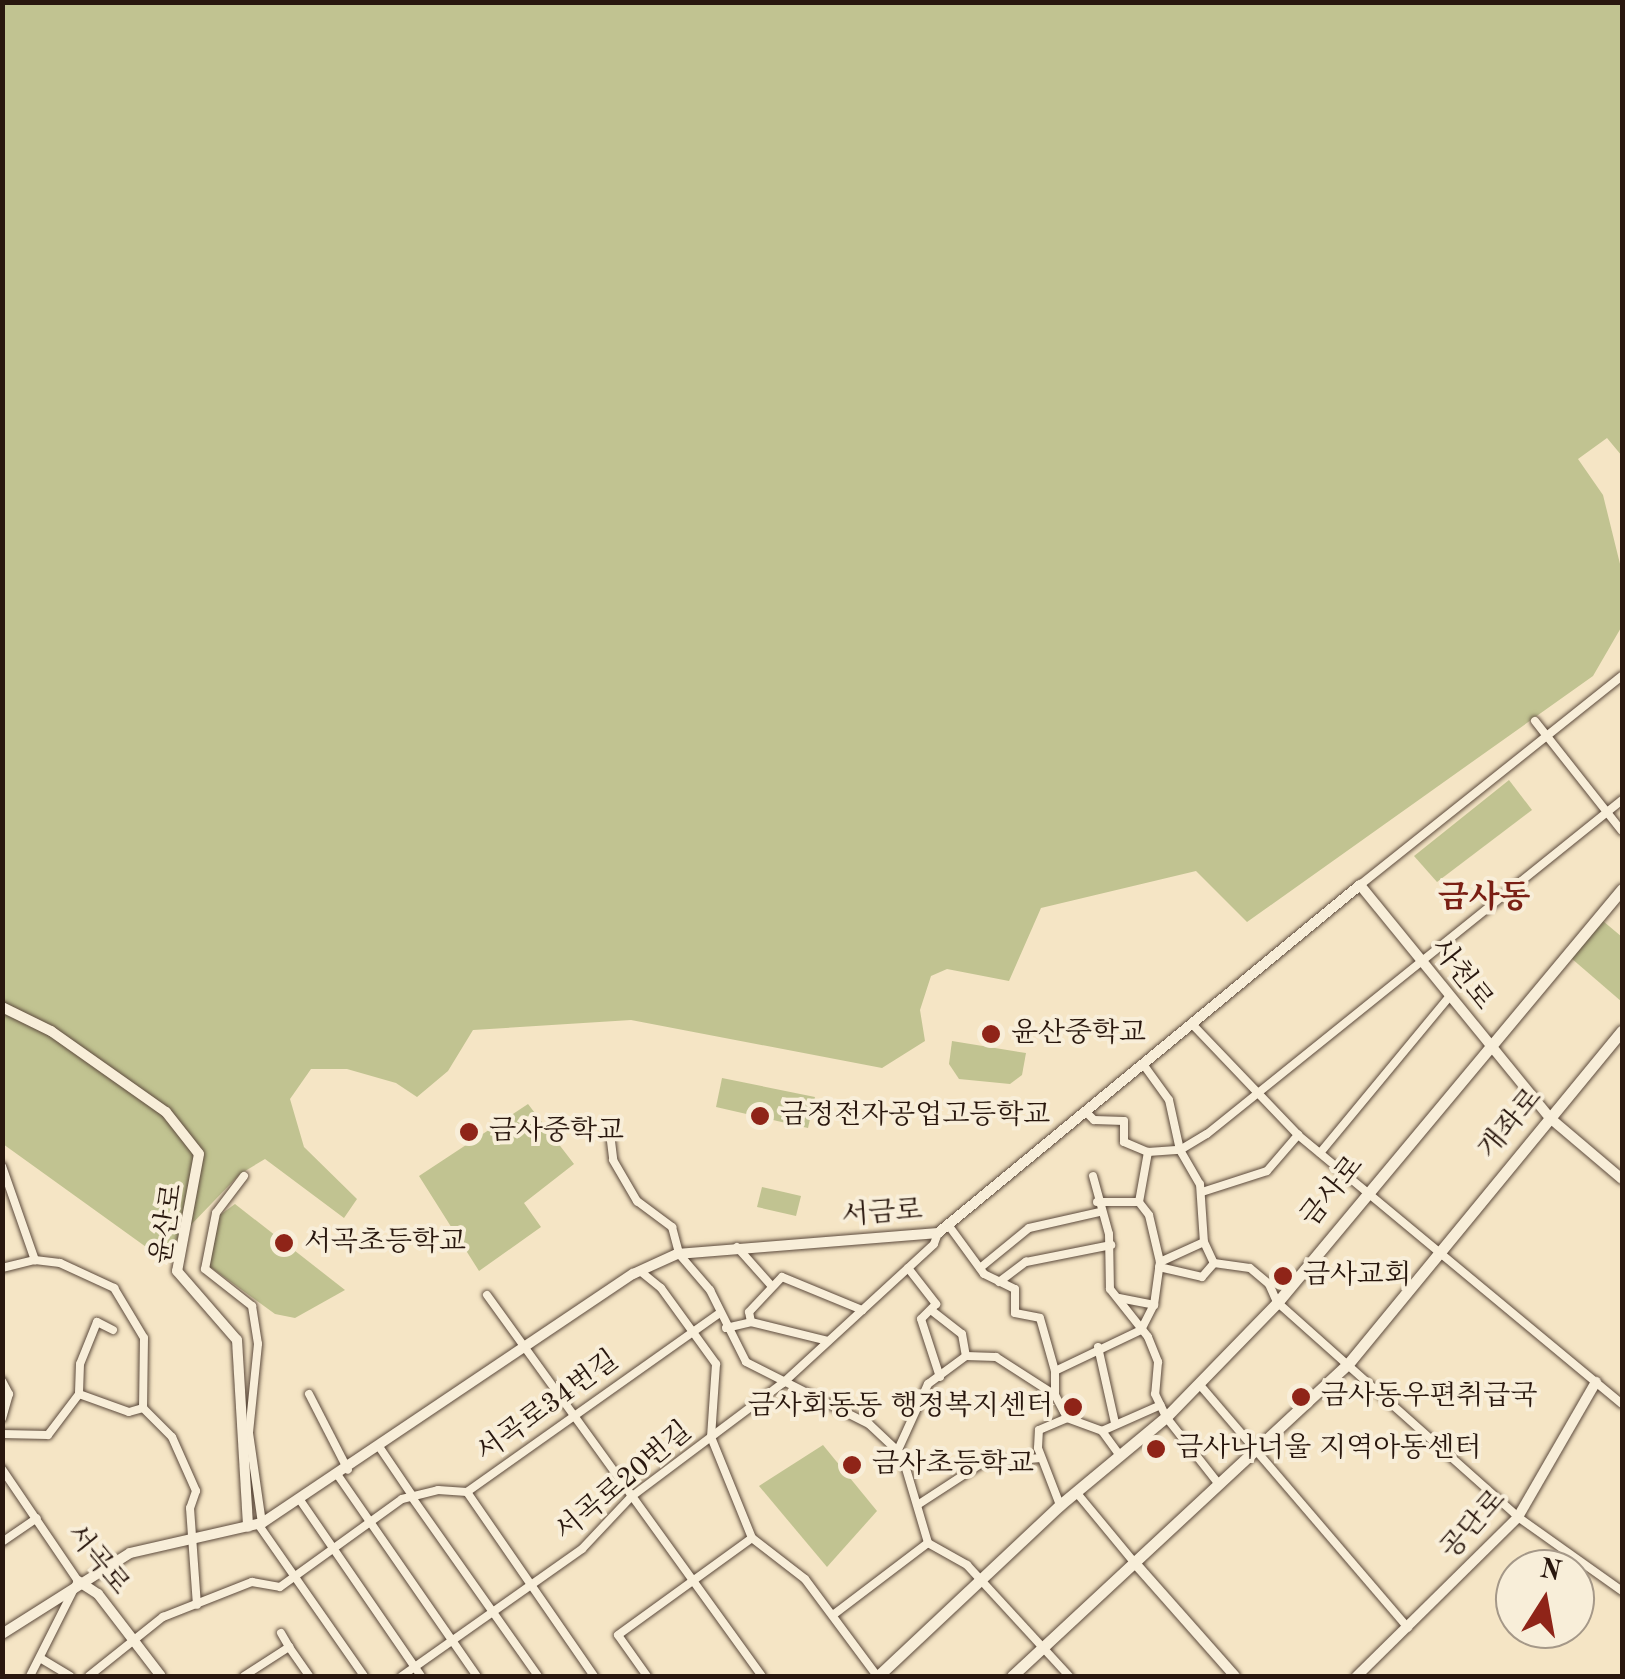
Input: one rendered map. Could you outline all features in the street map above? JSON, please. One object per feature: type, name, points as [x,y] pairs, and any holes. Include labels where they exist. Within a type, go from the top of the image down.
[{"type":"main road","name":"금사로","points":[[877,1676],[1060,1504],[1199,1384],[1277,1302],[1367,1189],[1622,889]]},
{"type":"main road","name":"개좌로","points":[[1012,1676],[1348,1364],[1622,1031]]},
{"type":"street","points":[[1360,885],[1622,676]]},
{"type":"street","points":[[1535,721],[1622,831]]},
{"type":"street","points":[[1087,1113],[1094,1120],[1124,1121],[1124,1142],[1148,1152],[1180,1150],[1622,800]]},
{"type":"street","name":"사천로","points":[[1360,885],[1550,1118],[1622,1179]]},
{"type":"street","name":"서금로","points":[[2,1634],[78,1581],[130,1553],[196,1542],[256,1525],[300,1500],[344,1474],[640,1270],[679,1254],[938,1233],[1360,885]]},
{"type":"street","points":[[1320,1153],[1449,997]]},
{"type":"street","name":"윤산로","points":[[2,1007],[51,1031],[166,1112],[200,1154],[178,1271],[238,1340],[256,1525]]},
{"type":"street","points":[[1192,1024],[1254,1095],[1298,1135],[1622,1404]]},
{"type":"street","points":[[1143,1064],[1169,1100],[1180,1150],[1202,1192],[1204,1242],[1214,1263]]},
{"type":"street","points":[[609,1126],[613,1160],[637,1201],[672,1227],[679,1254],[720,1313],[746,1362],[869,1424],[910,1468],[928,1543],[982,1580],[1069,1676]]},
{"type":"street","points":[[1202,1192],[1267,1171],[1298,1135]]},
{"type":"street","points":[[1055,1371],[1098,1347],[1141,1330],[1154,1304],[1160,1264],[1139,1202],[1148,1152]]},
{"type":"street","points":[[2,1166],[35,1260]]},
{"type":"street","points":[[244,1176],[216,1213],[204,1269],[252,1306],[258,1344],[249,1433],[256,1525],[364,1676]]},
{"type":"street","points":[[1093,1176],[1111,1245],[1110,1289],[1141,1330],[1158,1362],[1155,1394],[1164,1411],[1218,1483]]},
{"type":"street","points":[[1097,1202],[1139,1202]]},
{"type":"street","points":[[980,1268],[1029,1228],[1100,1212]]},
{"type":"street","points":[[950,1226],[980,1268],[1015,1289],[1015,1313],[1040,1318],[1055,1371],[1055,1395],[1067,1418],[1102,1431],[1119,1454]]},
{"type":"street","name":"서곡로20번길","points":[[402,1676],[582,1549],[631,1497],[783,1383],[908,1268],[938,1233]]},
{"type":"street","points":[[1160,1264],[1204,1242]]},
{"type":"street","points":[[999,1282],[1026,1262],[1111,1245]]},
{"type":"street","points":[[737,1247],[770,1284]]},
{"type":"street","points":[[2,1268],[35,1260],[60,1263],[114,1288],[144,1338],[143,1408],[172,1436],[196,1491],[190,1508],[196,1542],[197,1604]]},
{"type":"street","points":[[1160,1264],[1202,1277],[1214,1263]]},
{"type":"street","points":[[1214,1263],[1250,1268],[1269,1284],[1277,1302],[1518,1517],[1622,1591]]},
{"type":"street","points":[[908,1268],[934,1307],[962,1334],[966,1356]]},
{"type":"street","points":[[640,1270],[694,1328],[716,1364],[711,1437],[752,1538],[805,1579],[877,1676]]},
{"type":"street","points":[[751,1322],[749,1312],[770,1284],[782,1277],[862,1310]]},
{"type":"street","points":[[487,1294],[762,1676]]},
{"type":"street","points":[[1119,1298],[1154,1304]]},
{"type":"street","points":[[934,1307],[921,1319],[940,1377]]},
{"type":"street","name":"서곡로34번길","points":[[89,1676],[163,1618],[252,1582],[280,1588],[411,1495],[468,1492],[720,1313]]},
{"type":"street","points":[[2,1434],[48,1435],[78,1394],[80,1364],[97,1322],[112,1330]]},
{"type":"street","points":[[726,1328],[751,1322],[828,1341]]},
{"type":"street","points":[[1098,1347],[1115,1424]]},
{"type":"street","points":[[897,1452],[928,1384],[966,1356],[996,1357],[1055,1395]]},
{"type":"street","points":[[2,1381],[9,1394],[2,1418]]},
{"type":"street","name":"공단로","points":[[1357,1676],[1518,1517],[1596,1382]]},
{"type":"street","points":[[1199,1384],[1408,1628]]},
{"type":"street","points":[[78,1394],[129,1412],[143,1408]]},
{"type":"street","points":[[309,1394],[370,1522],[477,1676]]},
{"type":"street","points":[[1102,1431],[1164,1411]]},
{"type":"street","points":[[1060,1504],[1041,1458],[1040,1430],[1067,1418]]},
{"type":"street","points":[[380,1448],[538,1676]]},
{"type":"street","points":[[919,1504],[982,1463],[1041,1458]]},
{"type":"street","name":"서곡로","points":[[2,1469],[78,1581],[98,1594],[161,1676]]},
{"type":"street","points":[[468,1492],[594,1676]]},
{"type":"street","points":[[1076,1492],[1235,1676]]},
{"type":"street","points":[[300,1500],[421,1676]]},
{"type":"street","points":[[2,1542],[37,1518]]},
{"type":"street","points":[[633,1676],[645,1673],[618,1635],[752,1538]]},
{"type":"street","points":[[833,1614],[928,1543]]},
{"type":"street","points":[[30,1676],[78,1581]]},
{"type":"street","points":[[280,1633],[309,1676]]},
{"type":"street","points":[[244,1676],[289,1647]]},
{"type":"street","points":[[40,1658],[70,1676]]},
{"type":"green space","points":[[3,3],[1622,3],[1622,456],[1607,438],[1578,459],[1603,495],[1622,572],[1622,626],[1593,676],[1247,922],[1196,871],[1041,908],[1009,981],[947,969],[931,976],[920,1010],[925,1041],[882,1068],[631,1020],[473,1030],[448,1071],[417,1097],[396,1083],[347,1069],[311,1069],[290,1099],[304,1147],[357,1199],[344,1218],[265,1159],[240,1174],[160,1257],[3,1144]]},
{"type":"green space","points":[[1509,780],[1532,810],[1437,882],[1414,856]]},
{"type":"green space","points":[[1603,921],[1622,937],[1622,1002],[1571,958]]},
{"type":"green space","points":[[952,1041],[1026,1053],[1022,1075],[1010,1084],[959,1079],[949,1064]]},
{"type":"green space","points":[[722,1078],[815,1097],[808,1128],[716,1107]]},
{"type":"green space","points":[[528,1104],[574,1164],[524,1203],[541,1227],[479,1271],[419,1176]]},
{"type":"green space","points":[[762,1187],[801,1196],[796,1216],[757,1207]]},
{"type":"green space","points":[[235,1204],[345,1290],[295,1318],[275,1314],[209,1266],[220,1215]]},
{"type":"green space","points":[[823,1445],[877,1511],[827,1567],[759,1486]]},
{"type":"place","name":"윤산중학교","points":[[991,1034]]},
{"type":"place","name":"금정전자공업고등학교","points":[[760,1116]]},
{"type":"place","name":"금사중학교","points":[[469,1132]]},
{"type":"place","name":"서곡초등학교","points":[[284,1243]]},
{"type":"place","name":"금사교회","points":[[1283,1276]]},
{"type":"place","name":"금사동우편취급국","points":[[1301,1397]]},
{"type":"place","name":"금사회동동 행정복지센터","points":[[1073,1407]]},
{"type":"place","name":"금사나너울 지역아동센터","points":[[1156,1449]]},
{"type":"place","name":"금사초등학교","points":[[852,1465]]},
{"type":"district","name":"금사동","points":[[1484,899]]}]
